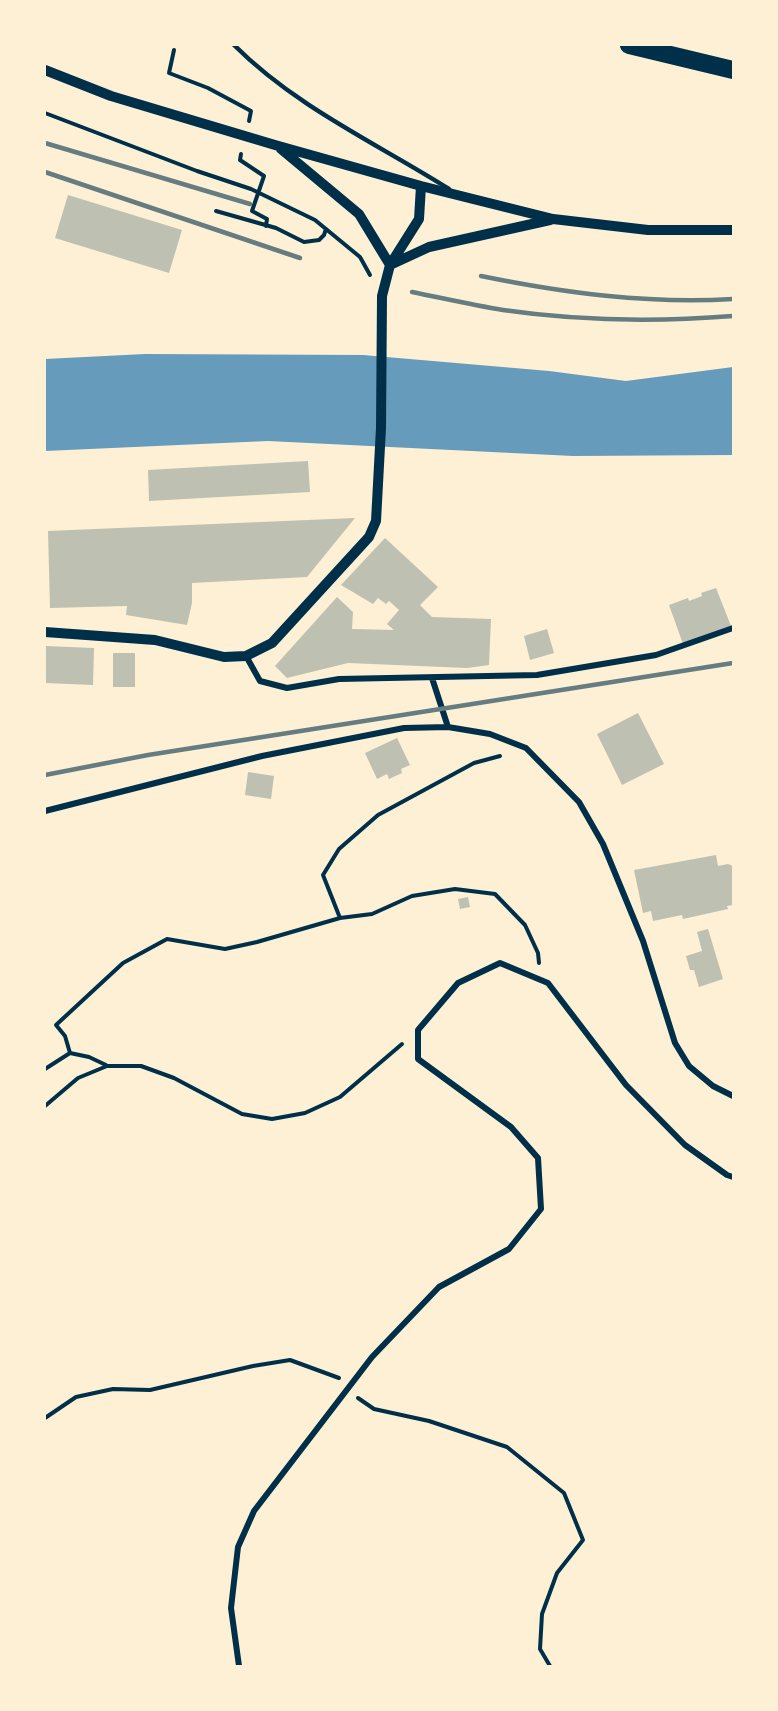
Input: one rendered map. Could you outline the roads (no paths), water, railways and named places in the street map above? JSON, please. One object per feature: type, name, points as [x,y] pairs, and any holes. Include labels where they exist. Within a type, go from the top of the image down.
[{"type":"highway","points":[[629,45],[733,70]]},
{"type":"street","points":[[45,70],[111,96],[275,145],[421,186],[553,219],[648,230],[733,230]]},
{"type":"street","points":[[275,145],[359,213],[390,265]]},
{"type":"street","points":[[45,633],[156,640],[224,657],[246,656],[272,643],[369,537],[376,521],[381,428],[382,296],[390,265],[419,219],[421,186]]},
{"type":"street","points":[[390,265],[429,248],[553,219]]},
{"type":"street","points":[[246,656],[260,681],[287,688],[339,679],[537,675],[656,656],[733,628]]},
{"type":"street","points":[[432,678],[448,727]]},
{"type":"street","points":[[45,811],[262,756],[404,728],[448,727],[490,734],[526,748],[579,802],[603,844],[643,941],[675,1043],[689,1066],[713,1086],[733,1096]]},
{"type":"street","points":[[239,1666],[231,1608],[238,1547],[255,1511],[372,1357],[439,1287],[509,1250],[541,1209],[538,1158],[511,1127],[418,1059],[418,1030],[458,983],[500,963],[548,983],[626,1085],[685,1145],[733,1177]]},
{"type":"lane","points":[[234,45],[256,67],[298,99],[343,127],[404,160],[459,195]]},
{"type":"water","points":[[145,354],[363,355],[549,371],[626,381],[733,367],[733,455],[573,456],[268,441],[45,451],[45,359]]},
{"type":"railway","points":[[45,143],[250,204]]},
{"type":"railway","points":[[45,172],[300,258]]},
{"type":"railway","points":[[481,276],[606,296],[669,300],[733,299]]},
{"type":"railway","points":[[412,292],[532,314],[646,320],[733,316]]},
{"type":"railway","points":[[45,775],[148,755],[733,663]]}]
